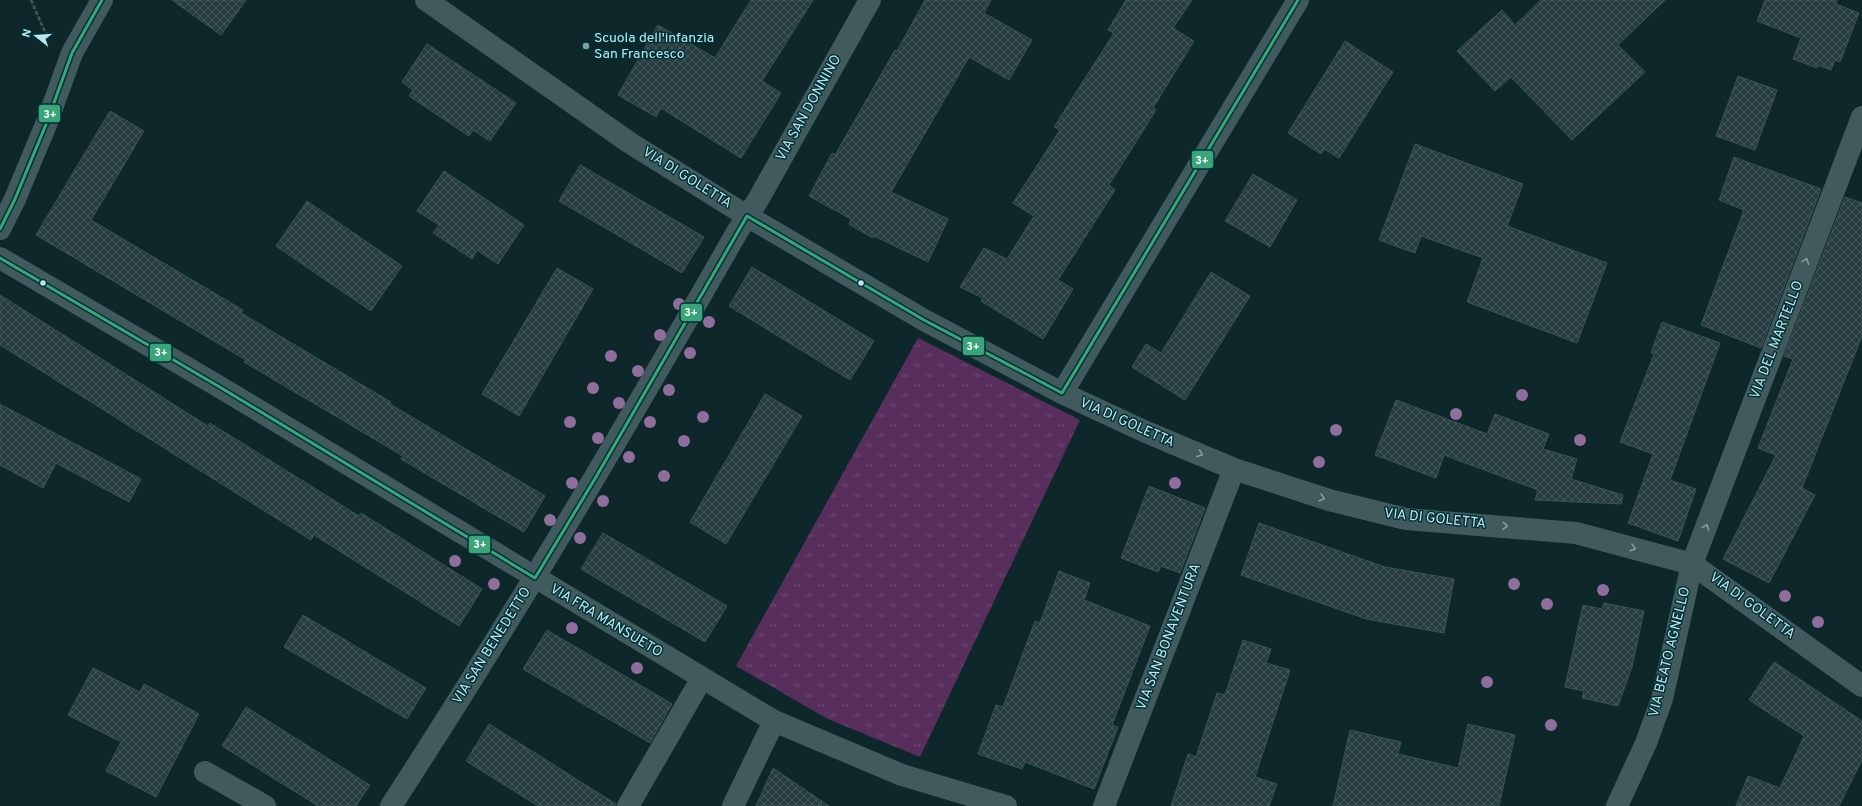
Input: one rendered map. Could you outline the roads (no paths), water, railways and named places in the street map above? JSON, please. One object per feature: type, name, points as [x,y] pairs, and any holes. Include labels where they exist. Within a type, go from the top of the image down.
[{"type":"street","points":[[0,229],[15,198],[47,122],[72,53],[102,0]]},
{"type":"street","name":"VIA DI GOLETTA","points":[[426,0],[630,143],[747,216],[924,320],[1062,393],[1146,432],[1234,469],[1329,500],[1406,519],[1576,533],[1692,564],[1862,686]]},
{"type":"street","name":"VIA SAN DONNINO","points":[[747,216],[870,0]]},
{"type":"street","points":[[1062,393],[1298,0]]},
{"type":"street","name":"VIA DEL MARTELLO","points":[[1692,564],[1862,117]]},
{"type":"street","name":"VIA SAN BENEDETTO","points":[[391,806],[535,578],[596,477],[747,216]]},
{"type":"street","name":"VIA FRA MANSUETO","points":[[0,258],[211,382],[774,721],[902,776],[1006,806]]},
{"type":"street","name":"VIA SAN BONAVENTURA","points":[[1104,806],[1234,469]]},
{"type":"street","name":"VIA BEATO AGNELLO","points":[[1617,806],[1646,743],[1662,699],[1692,564]]},
{"type":"street","points":[[628,806],[702,678]]},
{"type":"street","points":[[733,806],[774,721]]},
{"type":"street","points":[[205,772],[265,806]]},
{"type":"place","name":"Scuola dell'infanzia San Francesco","points":[[586,46]]}]
